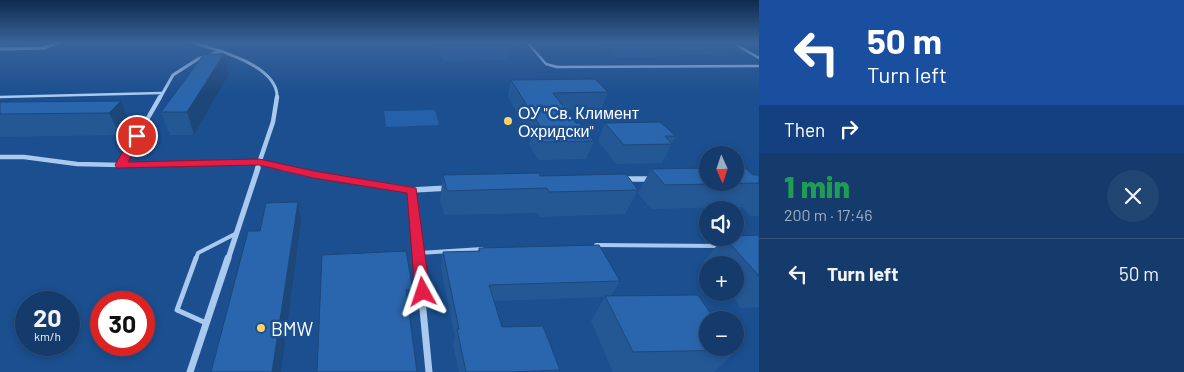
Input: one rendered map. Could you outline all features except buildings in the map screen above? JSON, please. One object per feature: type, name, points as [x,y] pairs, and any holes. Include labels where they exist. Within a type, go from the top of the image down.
[{"type":"street","points":[[121,165],[173,75],[187,65],[201,59]]},
{"type":"street","points":[[190,372],[272,122],[277,94],[272,82],[264,72],[239,59]]},
{"type":"street","points":[[0,157],[24,157],[77,164],[121,165],[259,162],[314,175],[412,190],[451,188]]},
{"type":"street","points":[[618,179],[658,179]]},
{"type":"street","points":[[412,190],[429,372]]},
{"type":"lane","points":[[542,59],[546,64],[557,66],[638,68],[759,66]]},
{"type":"lane","points":[[0,97],[161,93]]},
{"type":"lane","points":[[206,323],[177,310],[198,253],[235,234]]},
{"type":"lane","points":[[594,246],[727,247]]},
{"type":"lane","points":[[419,253],[488,249]]},
{"type":"shaded area","points":[[435,110],[439,125],[386,127],[384,111]]},
{"type":"place","name":"ОУ \"Св. Климент Охридски\"","points":[[508,121]]},
{"type":"place","name":"BMW","points":[[261,328]]},
{"type":"route","points":[[137,136],[121,165],[259,162],[314,175],[412,190],[423,292]]}]
